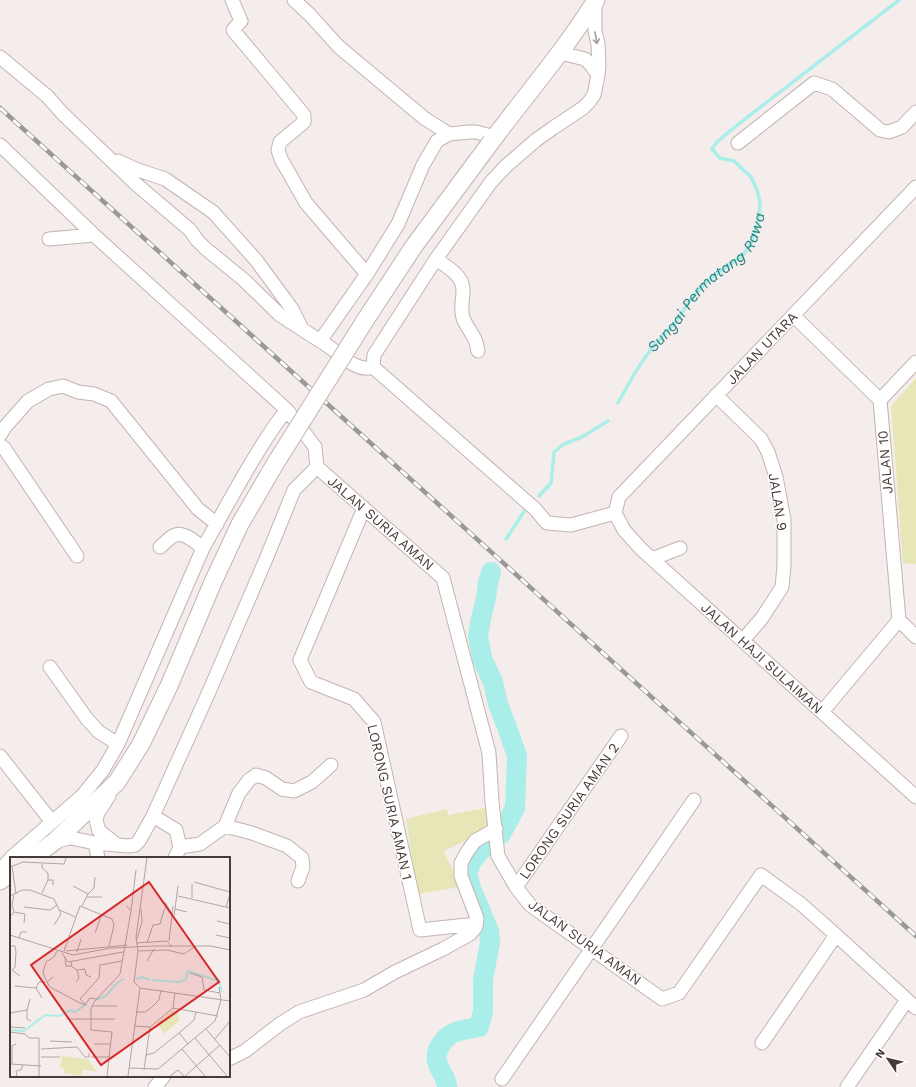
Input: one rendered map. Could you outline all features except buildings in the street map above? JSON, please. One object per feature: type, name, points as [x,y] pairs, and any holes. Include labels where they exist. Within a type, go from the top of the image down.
[{"type":"street","points":[[232,0],[241,21],[233,30],[304,115],[304,122],[280,142],[278,150],[281,159],[306,203],[367,274]]},
{"type":"street","points":[[294,0],[339,47],[424,118],[449,134]]},
{"type":"street","points":[[118,845],[99,831],[96,820],[103,805],[142,744],[240,524],[275,464],[358,331],[414,246],[560,53],[595,1]]},
{"type":"street","points":[[373,367],[374,355],[436,259],[490,182],[536,140],[583,108],[594,95],[599,65],[598,44],[595,31],[595,1]]},
{"type":"street","points":[[560,53],[585,59],[598,75]]},
{"type":"street","points":[[0,57],[47,96],[62,113],[136,184],[190,230],[206,249],[244,280],[280,315],[327,344],[357,366],[369,368],[373,367],[535,509],[547,523],[571,525],[615,513]]},
{"type":"street","points":[[738,144],[814,83],[832,89],[880,130],[889,132],[902,127],[916,112]]},
{"type":"street","points":[[320,341],[367,274],[398,224],[423,165],[437,141],[449,134],[476,132],[493,140]]},
{"type":"street","points":[[0,145],[94,235],[287,410],[315,447],[317,467]]},
{"type":"street","points":[[107,155],[135,169],[165,178],[213,212],[256,260],[292,309],[302,329]]},
{"type":"street","name":"JALAN UTARA","points":[[615,513],[619,497],[916,187]]},
{"type":"street","points":[[48,239],[94,235]]},
{"type":"street","points":[[436,259],[453,270],[461,280],[463,289],[461,311],[463,319],[476,343],[478,351]]},
{"type":"street","points":[[793,315],[880,400],[916,362]]},
{"type":"street","points":[[0,435],[5,427],[28,401],[50,389],[63,386],[78,392],[94,394],[111,401],[198,509],[217,524]]},
{"type":"street","name":"JALAN 9","points":[[716,395],[761,439],[768,452],[776,477],[784,520],[784,566],[782,587],[762,618],[742,640]]},
{"type":"street","name":"JALAN 10","points":[[880,400],[899,620]]},
{"type":"street","points":[[12,857],[82,796],[103,770],[118,744],[202,548],[217,524],[242,477],[277,422],[287,410]]},
{"type":"street","points":[[0,445],[4,448],[77,556]]},
{"type":"street","name":"JALAN SURIA AMAN","points":[[55,841],[71,838],[95,843],[128,846],[139,841],[153,816],[266,559],[294,490],[317,467],[443,578],[489,753],[492,802],[498,856],[516,887],[530,905],[662,999],[679,993],[761,875],[801,904],[836,935]]},
{"type":"street","name":"LORONG SURIA AMAN 1","points":[[364,508],[300,660],[310,682],[354,699],[374,722],[420,930],[476,924]]},
{"type":"street","name":"JALAN HAJI SULAIMAN","points":[[615,513],[624,530],[641,549],[916,797]]},
{"type":"street","points":[[160,547],[174,535],[180,534],[189,537],[202,548]]},
{"type":"street","points":[[652,559],[680,548]]},
{"type":"street","points":[[822,712],[899,620],[916,637]]},
{"type":"street","points":[[50,667],[87,719],[99,732],[118,744]]},
{"type":"street","name":"LORONG SURIA AMAN 2","points":[[516,887],[621,736]]},
{"type":"street","points":[[0,756],[52,822]]},
{"type":"street","points":[[153,816],[176,830],[178,853],[200,844],[225,826],[239,793],[249,780],[256,775],[266,778],[282,789],[294,791],[312,782],[331,765]]},
{"type":"street","points":[[33,857],[55,841],[117,782]]},
{"type":"street","points":[[502,1079],[694,800]]},
{"type":"street","points":[[225,826],[252,833],[287,846],[302,858],[304,867],[298,881]]},
{"type":"street","points":[[230,1058],[245,1051],[280,1024],[299,1012],[364,990],[395,972],[470,934],[476,927],[476,918],[460,876],[460,863],[475,841],[496,829]]},
{"type":"street","points":[[95,843],[98,857]]},
{"type":"street","points":[[0,870],[10,859]]},
{"type":"street","points":[[0,881],[10,874]]},
{"type":"street","points":[[762,1043],[836,935],[912,1004],[847,1087]]},
{"type":"street","points":[[155,1087],[163,1077]]},
{"type":"green space","points":[[916,378],[916,564],[903,563],[891,406]]},
{"type":"green space","points":[[486,808],[488,830],[444,851],[460,887],[418,894],[406,819],[447,809],[448,815]]},
{"type":"waterway","name":"Sungai Permatang Rawa","points":[[618,403],[636,371],[651,349],[675,323],[691,299],[707,281],[743,255],[751,244],[759,219],[760,203],[757,190],[751,177],[734,161],[720,158],[712,149],[717,142],[736,126],[899,0]]},
{"type":"waterway","name":"Sungai Permatang Rawa","points":[[539,496],[551,483],[554,452],[564,444],[582,437],[608,421]]},
{"type":"waterway","name":"Sungai Permatang Rawa","points":[[506,539],[525,510]]},
{"type":"waterway","name":"Sungai Permatang Rawa","points":[[447,1087],[446,1081],[437,1061],[437,1052],[444,1041],[452,1034],[462,1030],[479,1027],[483,1011],[483,980],[490,942],[489,931],[471,888],[467,874],[471,863],[478,853],[501,834],[515,808],[517,756],[498,704],[493,682],[482,658],[478,636],[491,572]]},
{"type":"railway","points":[[0,108],[916,936]]}]
